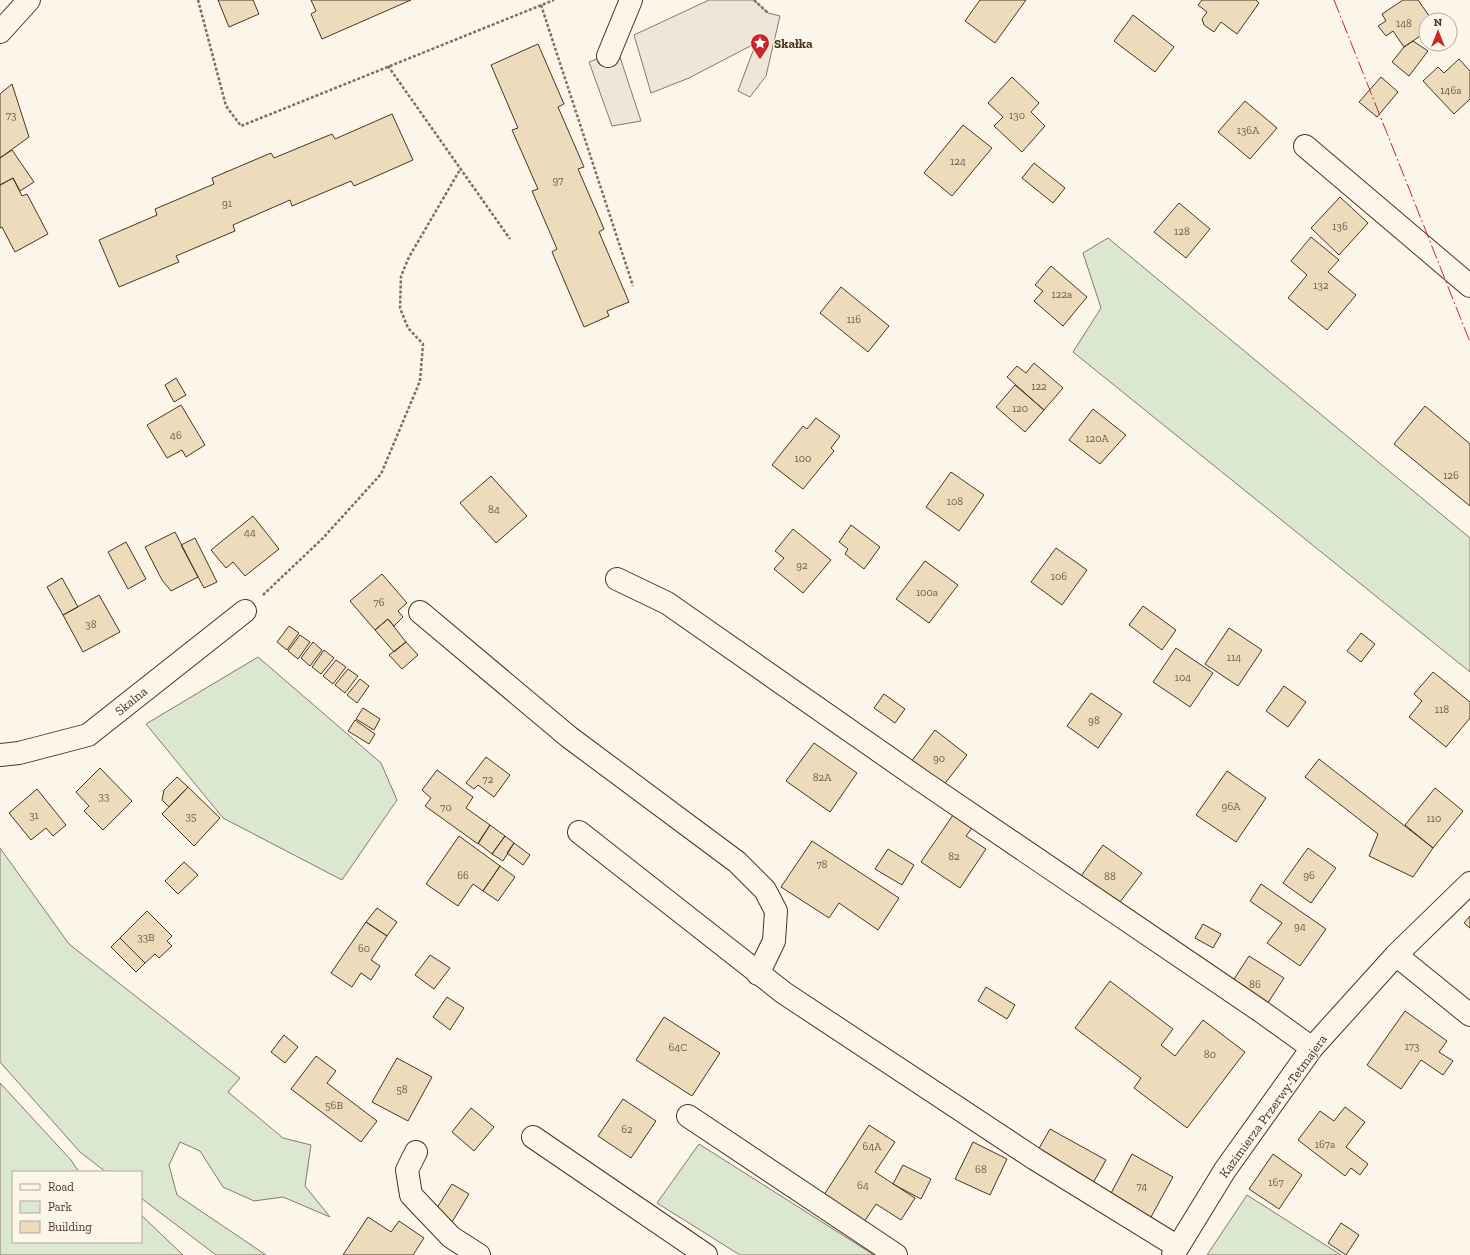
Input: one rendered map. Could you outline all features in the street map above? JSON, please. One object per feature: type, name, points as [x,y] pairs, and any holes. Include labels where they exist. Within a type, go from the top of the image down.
[{"type":"street","points":[[0,32],[29,0]]},
{"type":"street","points":[[608,56],[630,0]]},
{"type":"street","points":[[1305,146],[1470,286]]},
{"type":"street","points":[[617,579],[667,603],[922,781],[1220,985],[1262,1012],[1312,1048]]},
{"type":"street","name":"Skalna","points":[[0,755],[19,753],[88,735],[245,611]]},
{"type":"street","points":[[420,612],[569,737],[737,862],[765,890],[776,912],[774,941],[758,974]]},
{"type":"street","points":[[580,832],[784,993],[1176,1251]]},
{"type":"street","name":"Kazimierza Przerwy-Tetmajera","points":[[1176,1251],[1225,1170],[1312,1048],[1396,955],[1470,883]]},
{"type":"street","points":[[1396,955],[1470,1015]]},
{"type":"street","points":[[688,1116],[896,1255]]},
{"type":"street","points":[[533,1137],[706,1255]]},
{"type":"street","points":[[416,1152],[407,1170],[412,1195],[451,1237],[480,1255]]},
{"type":"path","points":[[198,0],[226,106],[241,126],[554,0]]},
{"type":"path","points":[[754,0],[768,13]]},
{"type":"path","points":[[541,5],[633,286]]},
{"type":"path","points":[[388,66],[510,239]]},
{"type":"path","points":[[245,611],[323,538],[381,474],[420,381],[423,344],[408,328],[400,308],[401,276],[409,257],[461,168]]},
{"type":"green space","points":[[1108,238],[1470,538],[1470,672],[1073,352],[1101,308],[1083,253]]},
{"type":"green space","points":[[258,657],[381,763],[397,800],[342,880],[223,818],[146,724]]},
{"type":"green space","points":[[0,848],[69,944],[240,1078],[228,1092],[283,1138],[311,1145],[305,1186],[330,1217],[283,1197],[254,1201],[223,1187],[200,1151],[180,1142],[169,1165],[177,1195],[266,1255],[216,1255],[142,1199],[142,1171],[105,1171],[80,1152],[0,1062]]},
{"type":"green space","points":[[0,1083],[71,1160],[78,1171],[12,1171],[12,1243],[142,1243],[142,1216],[183,1255],[0,1255]]},
{"type":"green space","points":[[699,1144],[874,1255],[740,1255],[657,1203]]},
{"type":"green space","points":[[1247,1195],[1341,1255],[1207,1255]]},
{"type":"shaded area","points":[[709,0],[754,0],[768,13],[780,16],[766,76],[750,97],[738,91],[756,43],[689,78],[651,93],[634,35]]},
{"type":"shaded area","points":[[618,51],[641,121],[612,126],[589,62]]},
{"type":"building","points":[[218,0],[253,0],[259,14],[229,27]]},
{"type":"building","points":[[311,0],[411,0],[322,39],[311,14],[316,11]]},
{"type":"building","points":[[980,0],[1026,0],[995,43],[965,21]]},
{"type":"building","points":[[1202,0],[1256,0],[1259,3],[1237,34],[1221,22],[1214,32],[1204,25],[1202,19],[1207,12],[1198,5]]},
{"type":"building","points":[[1403,0],[1418,0],[1426,12],[1418,12],[1418,37],[1404,47],[1393,31],[1386,36],[1378,26],[1386,21],[1382,14]]},
{"type":"building","points":[[1133,15],[1174,47],[1155,72],[1114,41]]},
{"type":"building","points":[[1413,41],[1418,44],[1418,52],[1427,52],[1409,76],[1392,62],[1404,47]]},
{"type":"building","points":[[538,44],[564,104],[558,107],[584,167],[578,169],[604,229],[599,232],[629,302],[607,311],[609,316],[584,327],[552,252],[557,249],[532,191],[538,189],[512,130],[518,128],[491,65]]},
{"type":"building","points":[[1459,59],[1470,71],[1470,99],[1454,114],[1423,81],[1438,67],[1444,73]]},
{"type":"building","points":[[1012,77],[1039,103],[1031,112],[1045,126],[1022,152],[994,126],[1003,117],[988,103]]},
{"type":"building","points":[[1381,77],[1398,92],[1377,117],[1359,102]]},
{"type":"building","points":[[12,84],[29,137],[0,158],[0,94]]},
{"type":"building","points":[[1245,101],[1277,128],[1250,159],[1218,132]]},
{"type":"building","points":[[392,114],[413,160],[354,186],[351,181],[292,206],[290,200],[233,225],[235,231],[176,256],[179,262],[119,287],[99,240],[157,215],[155,209],[214,184],[212,178],[271,153],[274,158],[332,134],[335,139]]},
{"type":"building","points":[[963,125],[992,148],[952,196],[924,173]]},
{"type":"building","points":[[12,150],[34,182],[20,191],[13,178],[0,185],[0,158]]},
{"type":"building","points":[[1034,163],[1065,188],[1053,203],[1022,178]]},
{"type":"building","points":[[13,178],[22,196],[27,194],[48,234],[15,252],[2,227],[0,228],[0,185]]},
{"type":"building","points":[[1340,197],[1368,223],[1339,255],[1311,228]]},
{"type":"building","points":[[1179,203],[1210,229],[1186,258],[1154,232]]},
{"type":"building","points":[[1311,237],[1339,260],[1328,272],[1356,295],[1327,330],[1288,298],[1307,275],[1291,261]]},
{"type":"building","points":[[1051,266],[1087,297],[1063,326],[1034,301],[1043,291],[1035,285]]},
{"type":"building","points":[[841,287],[889,326],[868,352],[820,313]]},
{"type":"building","points":[[1034,363],[1063,388],[1044,410],[1007,377],[1017,366],[1026,373]]},
{"type":"building","points":[[176,378],[186,395],[174,402],[165,385]]},
{"type":"building","points":[[1015,385],[1044,410],[1025,432],[996,407]]},
{"type":"building","points":[[181,405],[205,445],[186,457],[182,450],[167,458],[147,425]]},
{"type":"building","points":[[1425,406],[1470,444],[1470,506],[1394,444]]},
{"type":"building","points":[[1093,409],[1126,435],[1100,464],[1069,440]]},
{"type":"building","points":[[816,418],[840,436],[831,448],[834,451],[803,489],[772,465],[803,426],[807,429]]},
{"type":"building","points":[[951,472],[984,495],[959,531],[926,507]]},
{"type":"building","points":[[491,476],[527,516],[496,543],[460,503]]},
{"type":"building","points":[[253,516],[279,549],[245,576],[233,562],[226,568],[211,550]]},
{"type":"building","points":[[851,525],[880,547],[864,569],[845,554],[848,549],[839,542]]},
{"type":"building","points":[[793,529],[831,560],[803,593],[774,569],[784,558],[775,551]]},
{"type":"building","points":[[175,532],[198,577],[171,591],[162,580],[145,547]]},
{"type":"building","points":[[195,538],[217,582],[204,588],[181,545]]},
{"type":"building","points":[[126,542],[146,579],[128,589],[108,552]]},
{"type":"building","points":[[1056,548],[1087,570],[1062,605],[1031,582]]},
{"type":"building","points":[[925,561],[958,585],[929,623],[896,599]]},
{"type":"building","points":[[382,574],[407,603],[398,611],[403,617],[394,626],[388,619],[375,630],[350,601]]},
{"type":"building","points":[[62,578],[78,607],[63,615],[47,587]]},
{"type":"building","points":[[99,595],[120,632],[83,652],[63,615]]},
{"type":"building","points":[[1143,606],[1176,630],[1162,650],[1129,625]]},
{"type":"building","points":[[388,619],[406,642],[394,652],[375,630]]},
{"type":"building","points":[[289,626],[299,633],[287,650],[277,642]]},
{"type":"building","points":[[1229,628],[1262,650],[1238,686],[1205,664]]},
{"type":"building","points":[[1361,633],[1375,644],[1361,662],[1347,651]]},
{"type":"building","points":[[300,635],[310,642],[298,659],[288,651]]},
{"type":"building","points":[[313,642],[322,650],[310,666],[301,658]]},
{"type":"building","points":[[406,642],[418,655],[402,669],[389,655]]},
{"type":"building","points":[[1176,648],[1213,673],[1190,707],[1153,682]]},
{"type":"building","points":[[324,650],[334,658],[321,674],[312,667]]},
{"type":"building","points":[[336,660],[346,667],[333,684],[323,676]]},
{"type":"building","points":[[348,669],[358,676],[345,693],[335,685]]},
{"type":"building","points":[[1433,672],[1470,702],[1470,718],[1446,747],[1409,717],[1422,701],[1414,694]]},
{"type":"building","points":[[360,679],[369,686],[357,703],[347,695]]},
{"type":"building","points":[[1284,686],[1306,702],[1288,727],[1266,711]]},
{"type":"building","points":[[1091,693],[1122,714],[1098,748],[1067,726]]},
{"type":"building","points":[[884,694],[905,709],[895,723],[874,708]]},
{"type":"building","points":[[363,708],[380,719],[374,730],[356,719]]},
{"type":"building","points":[[355,720],[375,734],[369,744],[348,731]]},
{"type":"building","points":[[935,730],[967,755],[943,786],[911,762]]},
{"type":"building","points":[[814,743],[857,773],[830,812],[786,781]]},
{"type":"building","points":[[486,757],[510,775],[494,797],[478,785],[474,789],[466,783]]},
{"type":"building","points":[[1319,759],[1433,848],[1413,877],[1369,856],[1378,834],[1305,777]]},
{"type":"building","points":[[100,768],[132,801],[103,830],[84,811],[89,806],[76,792]]},
{"type":"building","points":[[437,770],[473,797],[466,808],[490,825],[478,844],[425,806],[431,798],[422,790]]},
{"type":"building","points":[[1227,771],[1266,798],[1236,842],[1196,815]]},
{"type":"building","points":[[177,777],[188,787],[169,807],[162,800],[164,790]]},
{"type":"building","points":[[188,787],[220,818],[194,846],[162,814]]},
{"type":"building","points":[[1435,788],[1463,811],[1433,848],[1405,825]]},
{"type":"building","points":[[37,789],[66,825],[53,836],[46,828],[31,840],[9,813]]},
{"type":"building","points":[[953,815],[972,828],[966,836],[986,849],[960,888],[921,862]]},
{"type":"building","points":[[490,825],[505,836],[492,854],[478,843]]},
{"type":"building","points":[[459,836],[500,866],[483,891],[473,884],[458,906],[426,884]]},
{"type":"building","points":[[505,836],[514,843],[503,861],[492,854]]},
{"type":"building","points":[[812,841],[899,898],[878,930],[839,903],[829,918],[781,887]]},
{"type":"building","points":[[514,843],[530,855],[523,865],[507,853]]},
{"type":"building","points":[[1103,845],[1142,873],[1117,906],[1079,879]]},
{"type":"building","points":[[1308,848],[1336,868],[1311,903],[1283,883]]},
{"type":"building","points":[[888,849],[914,865],[902,885],[875,869]]},
{"type":"building","points":[[184,862],[198,875],[178,894],[165,881]]},
{"type":"building","points":[[500,866],[515,877],[498,901],[483,891]]},
{"type":"building","points":[[1261,884],[1326,929],[1300,966],[1267,943],[1282,923],[1250,901]]},
{"type":"building","points":[[377,908],[397,922],[387,936],[366,922]]},
{"type":"building","points":[[147,911],[172,936],[167,941],[172,946],[159,958],[155,954],[145,963],[120,938]]},
{"type":"building","points":[[1470,916],[1470,928],[1464,923]]},
{"type":"building","points":[[366,922],[387,936],[371,960],[380,966],[371,980],[361,973],[352,987],[331,973]]},
{"type":"building","points":[[1203,924],[1221,934],[1213,948],[1195,938]]},
{"type":"building","points":[[120,938],[145,963],[136,972],[111,947]]},
{"type":"building","points":[[430,955],[450,968],[434,989],[415,975]]},
{"type":"building","points":[[1249,956],[1284,978],[1262,1012],[1227,990]]},
{"type":"building","points":[[1110,981],[1173,1029],[1161,1045],[1175,1056],[1203,1020],[1245,1052],[1187,1128],[1134,1088],[1141,1078],[1075,1028]]},
{"type":"building","points":[[986,987],[1015,1005],[1007,1019],[978,1001]]},
{"type":"building","points":[[447,997],[464,1008],[450,1030],[433,1017]]},
{"type":"building","points":[[1405,1011],[1447,1041],[1439,1052],[1453,1061],[1443,1075],[1421,1060],[1401,1089],[1367,1065]]},
{"type":"building","points":[[664,1017],[720,1053],[692,1096],[636,1060]]},
{"type":"building","points":[[284,1035],[298,1047],[285,1063],[271,1052]]},
{"type":"building","points":[[316,1056],[336,1071],[327,1083],[377,1121],[361,1142],[291,1089]]},
{"type":"building","points":[[397,1058],[432,1077],[408,1121],[372,1102]]},
{"type":"building","points":[[623,1099],[656,1121],[631,1158],[598,1136]]},
{"type":"building","points":[[1345,1107],[1365,1122],[1346,1147],[1368,1164],[1360,1175],[1351,1168],[1345,1176],[1298,1140],[1320,1111],[1334,1121]]},
{"type":"building","points":[[471,1108],[494,1127],[474,1151],[452,1132]]},
{"type":"building","points":[[869,1125],[895,1142],[875,1172],[915,1198],[901,1220],[876,1204],[862,1225],[822,1198]]},
{"type":"building","points":[[1050,1129],[1106,1160],[1093,1183],[1037,1152]]},
{"type":"building","points":[[973,1142],[1007,1159],[990,1195],[955,1179]]},
{"type":"building","points":[[1132,1154],[1173,1177],[1151,1217],[1110,1195]]},
{"type":"building","points":[[1273,1154],[1302,1175],[1279,1209],[1249,1189]]},
{"type":"building","points":[[903,1165],[931,1179],[921,1199],[893,1184]]},
{"type":"building","points":[[452,1184],[469,1194],[452,1222],[435,1211]]},
{"type":"building","points":[[368,1217],[391,1232],[399,1221],[424,1238],[413,1255],[343,1255]]},
{"type":"building","points":[[1341,1223],[1359,1235],[1346,1255],[1328,1243]]},
{"type":"power","points":[[1334,0],[1470,342]]},
{"type":"place","name":"Skałka","points":[[760,60]]}]
